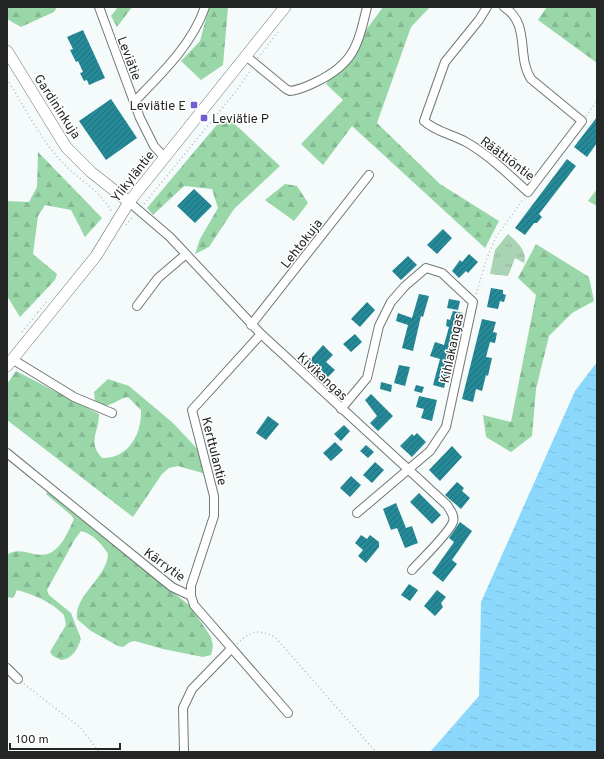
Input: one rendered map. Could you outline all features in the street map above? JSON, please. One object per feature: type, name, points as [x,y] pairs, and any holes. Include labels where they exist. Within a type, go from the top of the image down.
[{"type":"main road","name":"Ylikyläntie","points":[[10,362],[41,314],[96,256],[129,202],[164,157],[250,60],[285,7]]},
{"type":"main road","name":"Gardininkuja","points":[[7,51],[66,147],[91,172],[129,202]]},
{"type":"street","name":"Leviätie","points":[[99,7],[134,102],[149,137],[164,157]]},
{"type":"street","points":[[134,102],[172,63],[194,32],[205,7]]},
{"type":"street","points":[[250,60],[290,91],[303,88],[333,74],[343,66],[353,51],[367,7]]},
{"type":"street","name":"Räättiöntie","points":[[487,7],[479,20],[445,62],[424,121],[431,127],[465,141],[493,160],[528,192],[582,121]]},
{"type":"street","points":[[504,7],[514,16],[522,32],[526,71],[531,79],[582,121]]},
{"type":"street","name":"Lehtokuja","points":[[251,325],[369,175]]},
{"type":"street","name":"Kivikangas","points":[[129,202],[170,237],[251,325],[340,409],[409,469],[447,505],[453,514],[453,522],[412,570]]},
{"type":"street","points":[[137,306],[158,278],[185,255]]},
{"type":"street","name":"Kihlakangas","points":[[340,409],[367,378],[379,326],[391,302],[410,281],[426,268],[442,273],[473,302],[446,427],[430,451],[357,513]]},
{"type":"street","name":"Kerttulantie","points":[[191,596],[191,586],[214,516],[214,496],[192,410],[261,334]]},
{"type":"street","points":[[10,362],[74,397],[112,413]]},
{"type":"street","name":"Kärrytie","points":[[7,453],[172,587],[191,596],[194,605],[288,713]]},
{"type":"street","points":[[184,752],[183,708],[192,689],[231,649]]},
{"type":"street","points":[[7,668],[18,679]]},
{"type":"path","points":[[124,225],[127,225],[237,90],[250,60],[278,32]]},
{"type":"path","points":[[582,121],[597,101]]},
{"type":"path","points":[[473,302],[487,258],[496,237],[528,192]]},
{"type":"path","points":[[109,218],[112,213]]},
{"type":"path","points":[[20,334],[41,314],[52,295]]},
{"type":"path","points":[[231,649],[249,633],[261,631],[275,637],[376,752]]},
{"type":"path","points":[[18,679],[81,728],[100,752]]},
{"type":"green space","points":[[7,7],[57,7],[54,12],[21,27],[7,19]]},
{"type":"green space","points":[[118,7],[132,7],[117,27],[111,16]]},
{"type":"green space","points":[[209,7],[228,7],[223,65],[201,80],[181,61],[200,41]]},
{"type":"green space","points":[[383,7],[430,7],[411,27],[377,123],[440,184],[499,221],[485,248],[352,126],[323,165],[301,144],[343,100],[326,84]]},
{"type":"green space","points":[[547,7],[597,7],[597,63],[538,20]]},
{"type":"green space","points":[[225,115],[280,166],[234,209],[209,247],[195,254],[200,239],[218,208],[212,189],[184,186],[153,215],[147,208]]},
{"type":"green space","points":[[38,152],[102,218],[85,237],[71,210],[45,205],[38,216],[33,254],[57,274],[55,280],[20,317],[7,296],[7,201],[29,202],[37,187]]},
{"type":"green space","points":[[285,184],[297,186],[308,203],[294,221],[265,200]]},
{"type":"green space","points":[[597,189],[597,206],[588,201]]},
{"type":"green space","points":[[508,234],[523,250],[525,259],[524,263],[515,258],[508,276],[490,274],[495,250]]},
{"type":"green space","points":[[536,244],[589,277],[594,301],[572,313],[549,336],[536,389],[532,436],[511,452],[486,437],[483,415],[511,422],[536,295],[518,278]]},
{"type":"green space","points":[[16,371],[99,414],[99,421],[94,442],[95,447],[102,458],[119,454],[126,450],[132,443],[139,428],[141,410],[128,397],[103,406],[95,401],[94,392],[108,379],[129,386],[173,423],[203,455],[206,474],[178,466],[169,468],[162,474],[133,517],[7,420],[7,384]]},
{"type":"green space","points":[[49,490],[190,606],[211,637],[213,646],[211,655],[203,657],[163,649],[135,641],[130,642],[123,647],[118,646],[91,631],[77,619],[77,610],[80,602],[102,571],[108,554],[97,540],[89,534],[81,531],[75,539],[47,590],[49,595],[71,613],[81,639],[76,650],[69,657],[61,660],[53,656],[50,652],[66,625],[64,615],[49,603],[17,590],[13,598],[7,597],[7,555],[18,551],[41,555],[52,552],[56,549],[68,532],[74,519],[46,494]]},
{"type":"water","points":[[597,362],[597,752],[430,752],[479,696],[481,602],[575,391]]},
{"type":"building","points":[[83,30],[105,78],[89,85],[87,80],[84,81],[80,73],[83,72],[78,61],[76,62],[70,50],[73,49],[67,37]]},
{"type":"building","points":[[111,99],[137,138],[106,160],[79,121]]},
{"type":"building","points":[[597,117],[597,143],[587,157],[574,147]]},
{"type":"building","points":[[567,159],[576,166],[539,214],[542,217],[537,223],[534,223],[525,235],[515,228]]},
{"type":"building","points":[[194,189],[212,206],[195,223],[177,206]]},
{"type":"building","points":[[443,229],[452,238],[437,254],[427,245]]},
{"type":"building","points":[[469,254],[478,262],[468,273],[466,271],[459,278],[452,271],[460,260],[462,262]]},
{"type":"building","points":[[408,256],[417,265],[401,280],[392,271]]},
{"type":"building","points":[[491,288],[503,290],[503,294],[506,295],[504,302],[500,301],[498,309],[487,307]]},
{"type":"building","points":[[419,294],[429,296],[423,317],[421,316],[413,351],[402,348],[408,325],[396,321],[398,313],[412,318]]},
{"type":"building","points":[[449,299],[460,301],[458,310],[447,308]]},
{"type":"building","points":[[367,302],[375,310],[360,327],[351,319]]},
{"type":"building","points":[[453,311],[463,313],[444,388],[433,385],[440,359],[430,356],[435,342],[444,345],[449,327],[446,326],[447,319],[450,320]]},
{"type":"building","points":[[482,319],[496,322],[493,332],[497,333],[495,343],[490,342],[486,357],[492,358],[488,376],[486,375],[482,391],[476,389],[473,402],[462,399]]},
{"type":"building","points":[[355,334],[362,342],[351,352],[343,344]]},
{"type":"building","points":[[323,345],[333,355],[326,362],[335,370],[325,380],[307,363]]},
{"type":"building","points":[[399,365],[410,367],[405,386],[394,383]]},
{"type":"building","points":[[381,382],[392,385],[391,392],[380,389]]},
{"type":"building","points":[[416,385],[424,387],[422,393],[414,391]]},
{"type":"building","points":[[371,394],[393,416],[378,431],[370,423],[377,416],[365,400]]},
{"type":"building","points":[[419,396],[437,400],[432,421],[421,418],[424,409],[416,407]]},
{"type":"building","points":[[268,416],[279,424],[266,440],[256,433]]},
{"type":"building","points":[[344,425],[350,431],[341,441],[334,434]]},
{"type":"building","points":[[417,433],[426,442],[412,457],[400,446],[412,434],[414,436]]},
{"type":"building","points":[[335,442],[343,450],[331,461],[323,453]]},
{"type":"building","points":[[366,445],[374,452],[368,458],[360,451]]},
{"type":"building","points":[[452,446],[462,457],[440,481],[429,470]]},
{"type":"building","points":[[375,462],[384,470],[372,483],[363,475]]},
{"type":"building","points":[[351,476],[361,485],[350,497],[340,488]]},
{"type":"building","points":[[457,482],[464,488],[462,491],[470,498],[461,509],[445,495]]},
{"type":"building","points":[[419,493],[441,515],[432,524],[410,502]]},
{"type":"building","points":[[396,503],[406,528],[412,526],[418,543],[405,548],[397,528],[391,530],[383,509]]},
{"type":"building","points":[[460,522],[472,531],[452,560],[457,564],[443,582],[432,573],[454,542],[449,538]]},
{"type":"building","points":[[361,535],[367,539],[370,535],[379,542],[379,547],[366,563],[358,556],[363,550],[355,543]]},
{"type":"building","points":[[409,584],[418,590],[410,601],[401,595]]},
{"type":"building","points":[[437,590],[446,597],[441,603],[443,607],[435,616],[424,606]]},
{"type":"place","name":"Leviätie E","points":[[194,105]]},
{"type":"place","name":"Leviätie P","points":[[204,118]]}]
